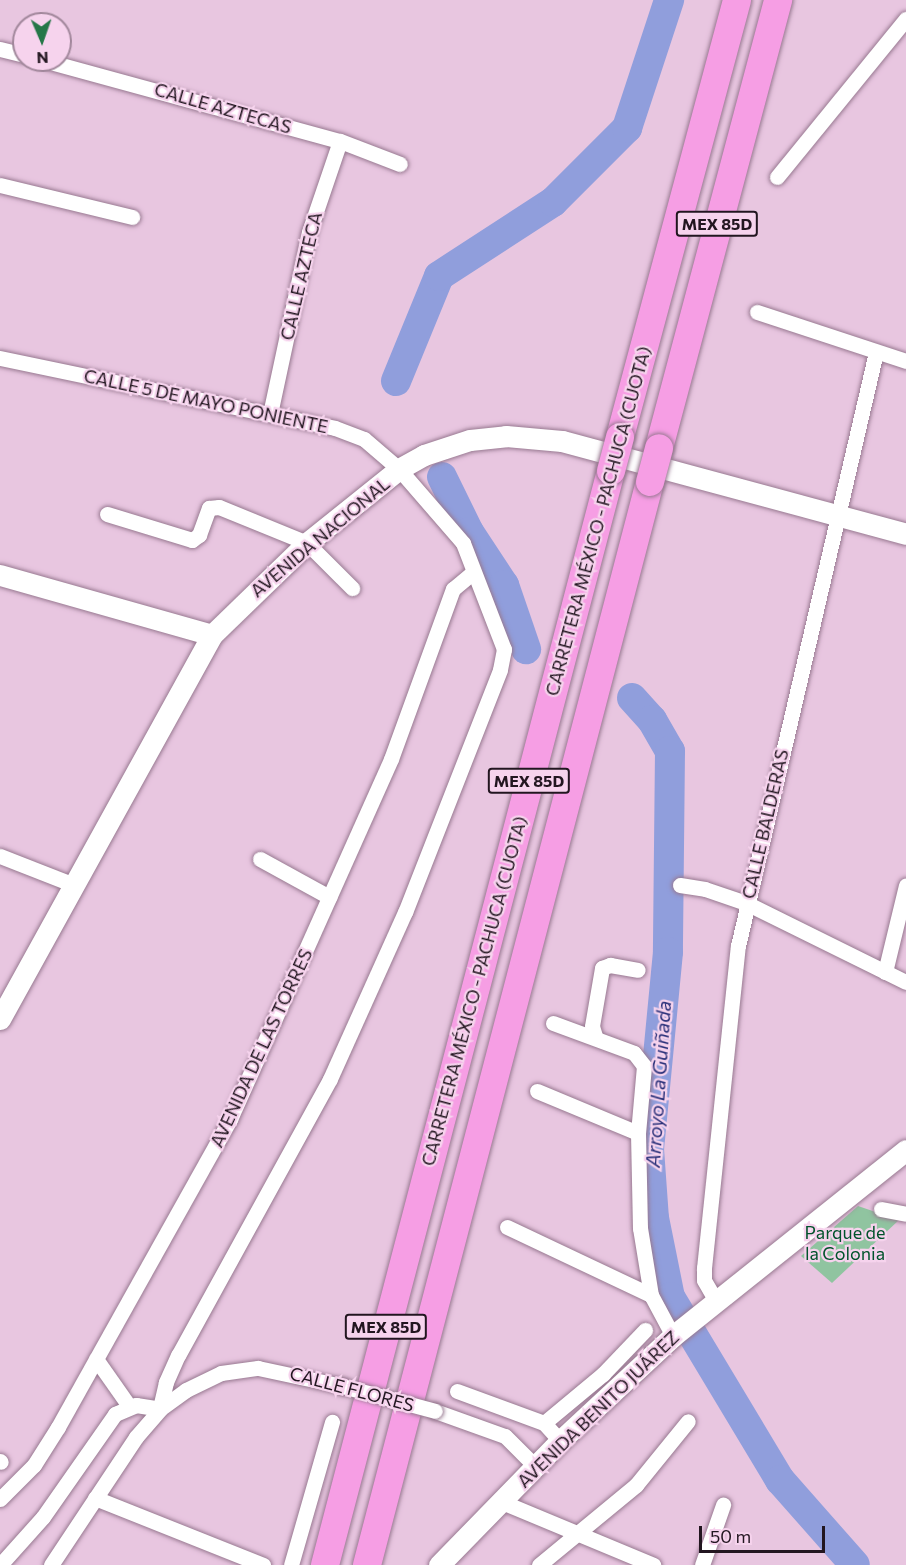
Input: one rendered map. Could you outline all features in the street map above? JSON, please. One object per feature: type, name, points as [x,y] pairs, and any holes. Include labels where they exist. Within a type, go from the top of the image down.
[{"type":"highway","name":"CARRETERA MÉXICO - PACHUCA (CUOTA)","points":[[326,1565],[611,471],[737,0]]},
{"type":"highway","name":"MEX 85D","points":[[367,1565],[778,0]]},
{"type":"main road","name":"AVENIDA NACIONAL","points":[[0,1019],[212,635],[307,543],[399,470],[443,446],[506,436],[562,441],[906,534]]},
{"type":"main road","points":[[0,575],[212,635]]},
{"type":"main road","name":"AVENIDA BENITO JUÁREZ","points":[[439,1565],[560,1441],[675,1334],[906,1150]]},
{"type":"street","points":[[777,177],[906,19]]},
{"type":"street","name":"CALLE AZTECAS","points":[[72,68],[340,141],[400,164]]},
{"type":"street","name":"CALLE AZTECA","points":[[270,414],[309,232],[340,141]]},
{"type":"street","points":[[0,185],[132,217]]},
{"type":"street","points":[[757,312],[906,361]]},
{"type":"street","name":"CALLE BALDERAS","points":[[710,1306],[704,1268],[710,1188],[746,903],[876,352]]},
{"type":"street","name":"CALLE 5 DE MAYO PONIENTE","points":[[0,358],[352,433],[399,470]]},
{"type":"street","points":[[51,1565],[95,1498],[160,1409],[166,1382],[178,1355],[330,1079],[405,912],[500,670],[502,641],[490,605],[472,573],[463,543],[399,470]]},
{"type":"street","points":[[107,514],[192,540],[200,535],[207,511],[219,507],[307,543],[352,588]]},
{"type":"street","name":"AVENIDA DE LAS TORRES","points":[[0,1499],[34,1465],[230,1119],[391,759],[453,589],[472,573]]},
{"type":"street","points":[[0,856],[74,885]]},
{"type":"street","points":[[260,859],[329,897]]},
{"type":"street","points":[[680,885],[705,888],[746,903],[906,982]]},
{"type":"street","points":[[885,972],[906,885]]},
{"type":"street","points":[[595,1036],[592,1026],[604,966],[638,969]]},
{"type":"street","points":[[553,1023],[595,1036],[641,1060],[644,1073],[638,1133],[640,1228],[651,1295],[675,1334]]},
{"type":"street","points":[[537,1091],[638,1133]]},
{"type":"street","points":[[881,1209],[906,1214]]},
{"type":"street","points":[[507,1227],[651,1295]]},
{"type":"street","points":[[544,1424],[603,1374],[645,1330]]},
{"type":"street","points":[[96,1359],[129,1406]]},
{"type":"street","name":"CALLE FLORES","points":[[160,1409],[204,1380],[238,1370],[277,1370],[435,1411],[505,1436],[536,1467]]},
{"type":"street","points":[[457,1391],[544,1424],[560,1441]]},
{"type":"street","points":[[0,1565],[43,1517],[106,1423],[129,1406],[160,1409]]},
{"type":"street","points":[[539,1565],[636,1485],[688,1421]]},
{"type":"street","points":[[291,1565],[332,1422]]},
{"type":"street","points":[[95,1498],[263,1565]]},
{"type":"street","points":[[502,1502],[653,1565]]},
{"type":"street","points":[[702,1565],[723,1505]]},
{"type":"green space","name":"Parque de la Colonia","points":[[858,1206],[899,1220],[832,1283],[801,1256]]},
{"type":"waterway","points":[[396,381],[439,276],[553,202],[627,128],[669,0]]},
{"type":"waterway","points":[[442,477],[469,532],[504,585],[526,649]]},
{"type":"waterway","name":"Arroyo La Guiñada","points":[[632,698],[652,720],[670,751],[668,952],[649,1149],[654,1218],[670,1297],[780,1480],[855,1565]]}]
